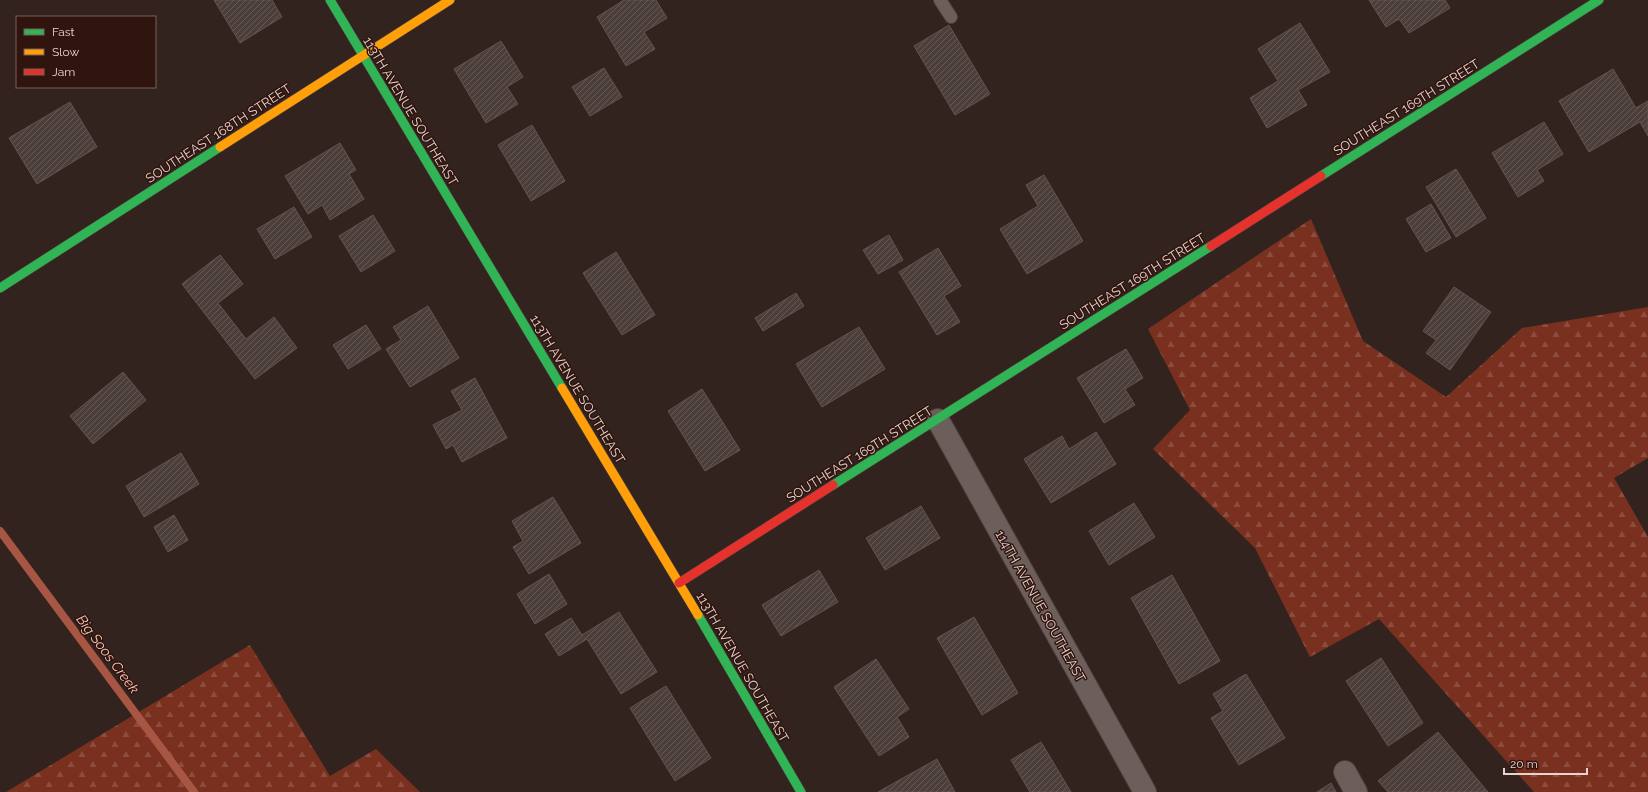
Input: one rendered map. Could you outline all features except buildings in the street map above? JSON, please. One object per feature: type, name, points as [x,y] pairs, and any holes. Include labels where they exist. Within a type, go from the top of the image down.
[{"type":"street","name":"113TH AVENUE SOUTHEAST","points":[[330,0],[679,583],[801,792]]},
{"type":"street","name":"SOUTHEAST 168TH STREET","points":[[0,288],[450,0]]},
{"type":"street","name":"SOUTHEAST 169TH STREET","points":[[679,583],[1599,0]]},
{"type":"street","name":"114TH AVENUE SOUTHEAST","points":[[938,420],[1145,792]]},
{"type":"street","points":[[1345,772],[1356,792]]},
{"type":"lane","points":[[940,0],[951,17]]},
{"type":"green space","points":[[1311,219],[1363,341],[1446,397],[1522,328],[1648,307],[1648,458],[1614,478],[1648,537],[1648,792],[1534,792],[1379,619],[1310,657],[1255,548],[1153,449],[1190,410],[1148,329]]},
{"type":"green space","points":[[250,645],[330,776],[376,749],[420,792],[6,792]]},
{"type":"waterway","name":"Big Soos Creek","points":[[0,531],[194,792]]},
{"type":"traffic: fast","points":[[330,0],[562,388]]},
{"type":"traffic: fast","points":[[1321,176],[1599,0]]},
{"type":"traffic: fast","points":[[0,288],[220,147]]},
{"type":"traffic: fast","points":[[833,485],[1211,246]]},
{"type":"traffic: fast","points":[[698,615],[801,792]]},
{"type":"traffic: slow","points":[[220,147],[450,0]]},
{"type":"traffic: slow","points":[[562,388],[698,615]]},
{"type":"traffic: jam","points":[[1211,246],[1321,176]]},
{"type":"traffic: jam","points":[[679,583],[833,485]]}]
